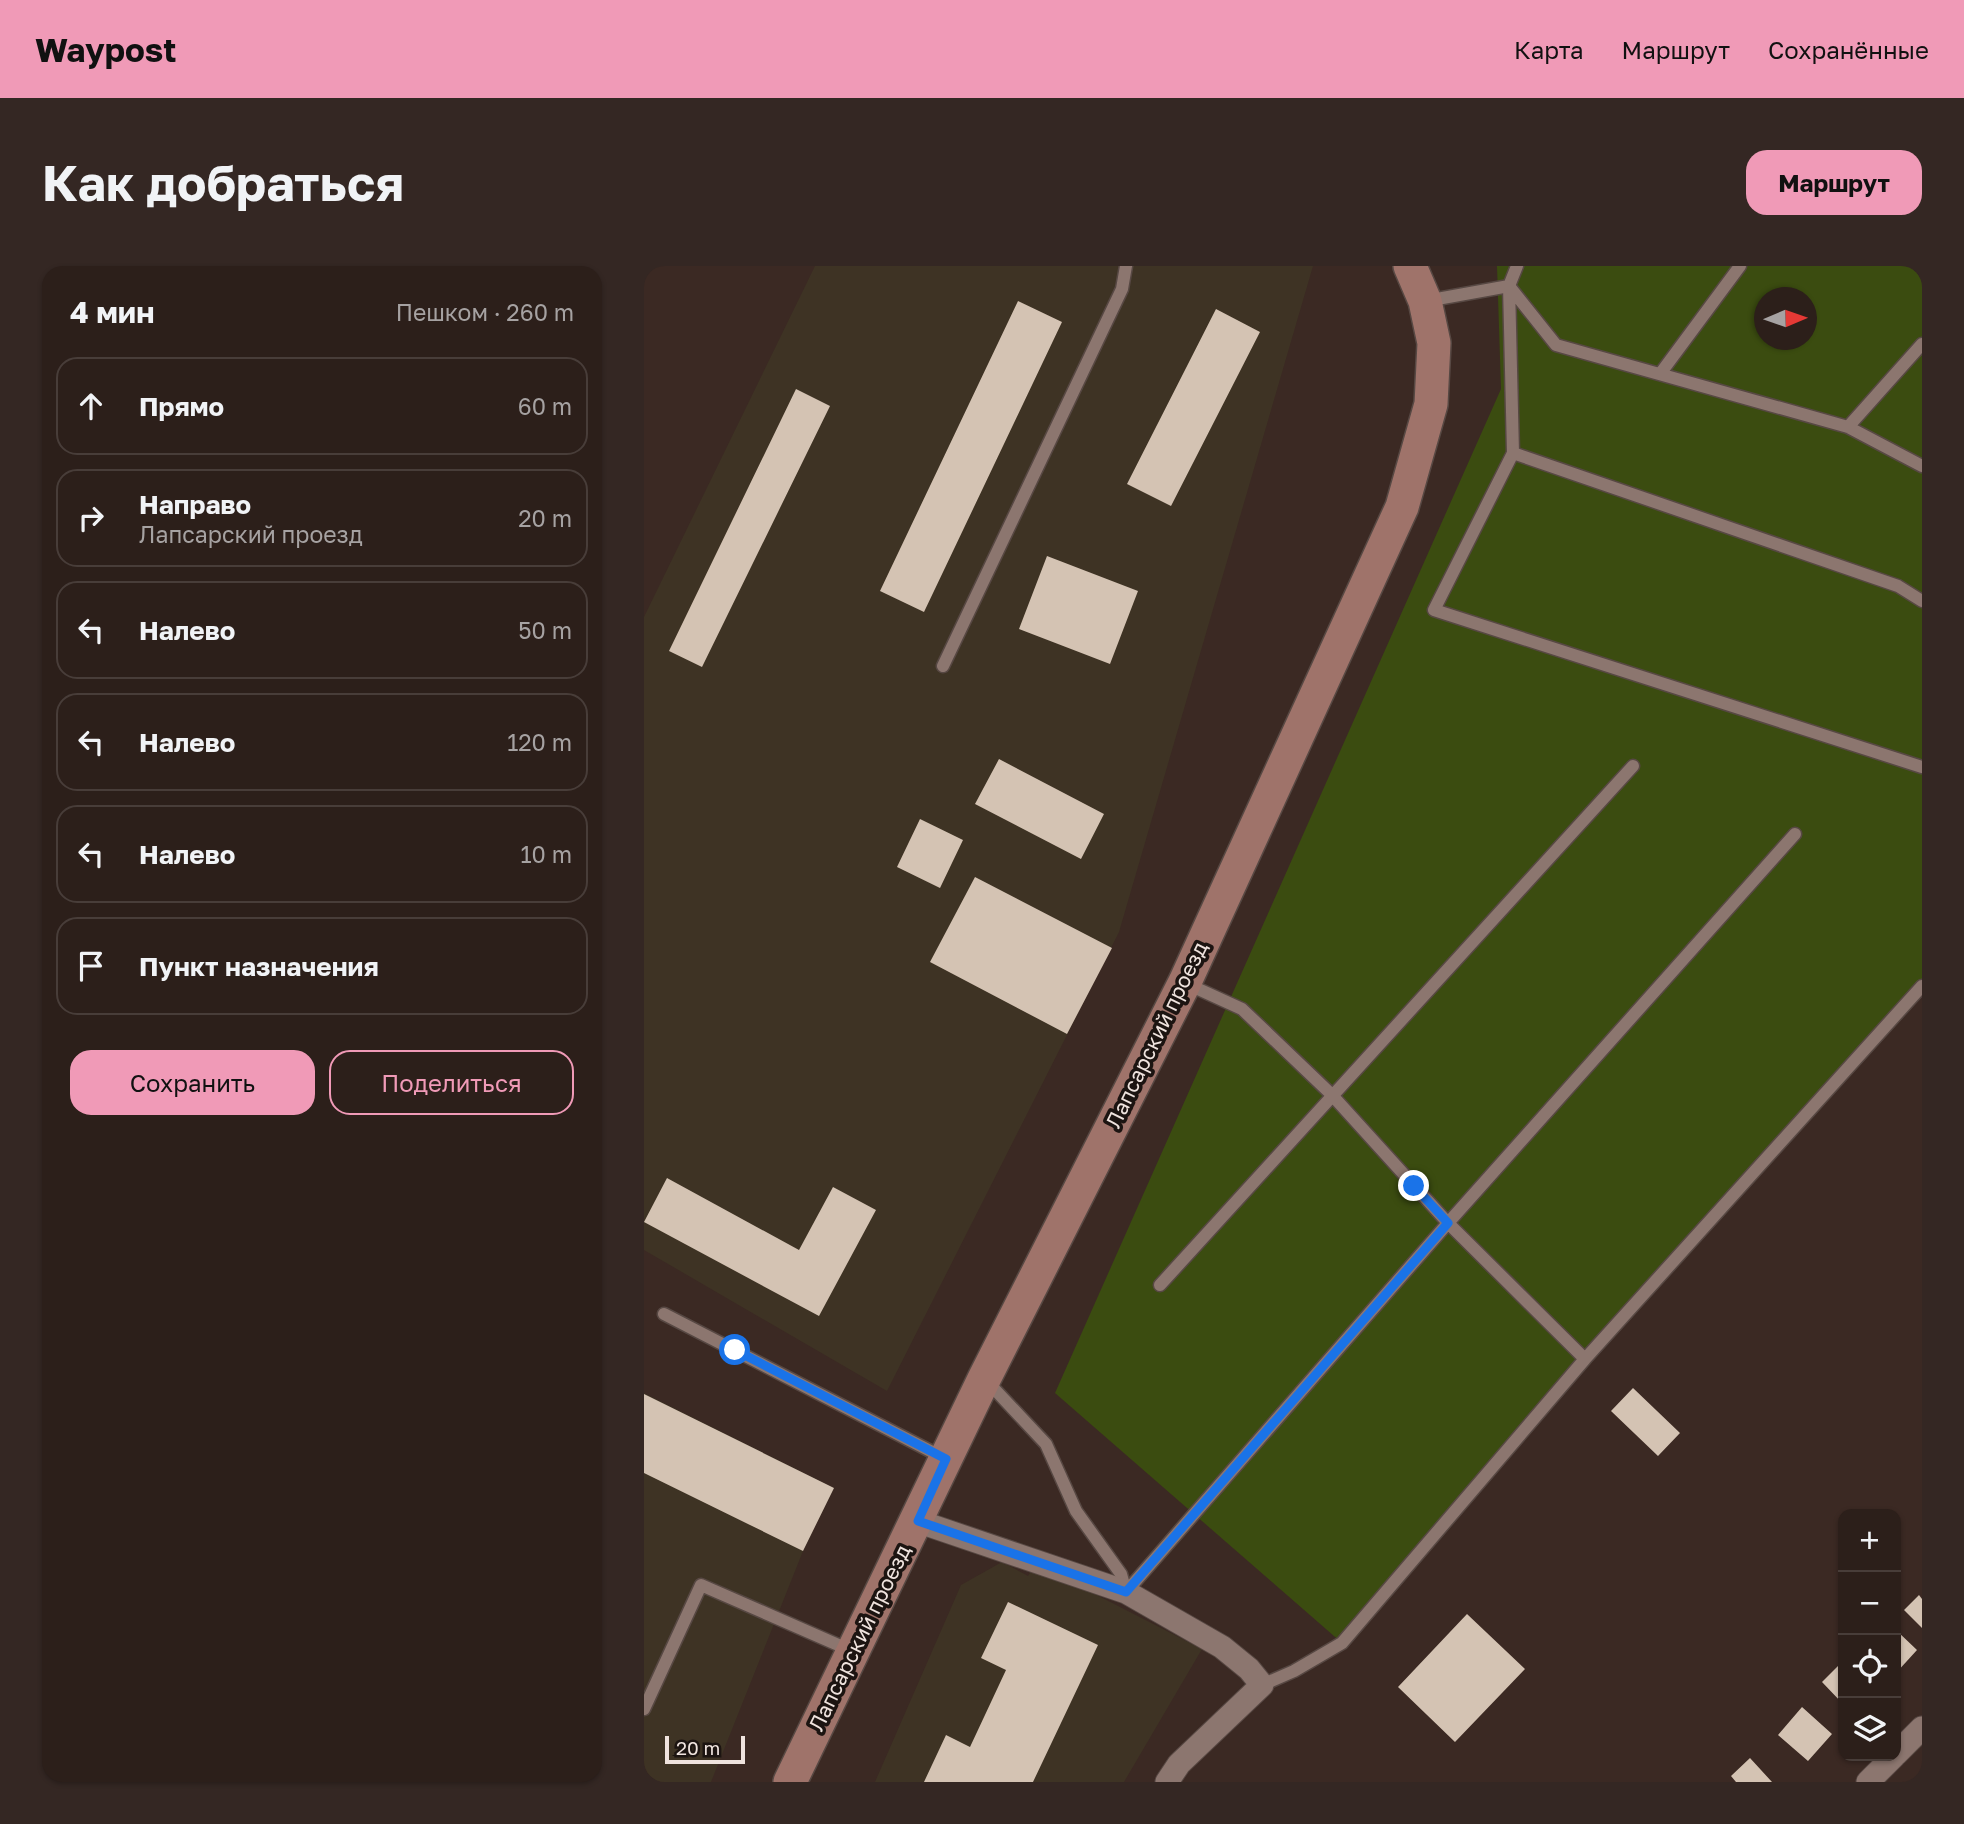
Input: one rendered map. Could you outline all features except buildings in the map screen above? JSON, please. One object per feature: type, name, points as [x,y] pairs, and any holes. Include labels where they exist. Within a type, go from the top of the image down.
[{"type":"street","name":"Лапсарский проезд","points":[[790,1782],[918,1521],[984,1379],[1185,982],[1402,507],[1431,404],[1434,343],[1425,301],[1410,266]]},
{"type":"street","points":[[918,1521],[1126,1592],[1222,1647],[1249,1670],[1262,1685],[1179,1764],[1167,1782]]},
{"type":"street","points":[[1901,1749],[1922,1728]]},
{"type":"street","points":[[1868,1782],[1889,1761]]},
{"type":"lane","points":[[943,666],[1122,289],[1126,266]]},
{"type":"lane","points":[[1517,266],[1509,286],[1513,453],[1434,610],[1922,767]]},
{"type":"lane","points":[[1660,374],[1740,266]]},
{"type":"lane","points":[[1425,301],[1509,286]]},
{"type":"lane","points":[[1509,286],[1556,345],[1848,427],[1922,466]]},
{"type":"lane","points":[[1848,427],[1922,344]]},
{"type":"lane","points":[[1513,453],[1898,586],[1922,601]]},
{"type":"lane","points":[[1160,1285],[1331,1094],[1633,766]]},
{"type":"lane","points":[[1126,1592],[1448,1223],[1795,834]]},
{"type":"lane","points":[[1185,982],[1242,1009],[1331,1094],[1448,1223],[1585,1359]]},
{"type":"lane","points":[[1262,1685],[1294,1671],[1342,1643],[1585,1359],[1922,986]]},
{"type":"lane","points":[[664,1314],[946,1459]]},
{"type":"lane","points":[[984,1379],[1046,1444],[1076,1511],[1121,1574],[1126,1592]]},
{"type":"lane","points":[[644,1709],[701,1585],[853,1651]]},
{"type":"shaded area","points":[[815,266],[1313,266],[1119,932],[887,1391],[644,1250],[644,617]]},
{"type":"shaded area","points":[[644,1393],[834,1488],[803,1551],[711,1782],[644,1782]]},
{"type":"shaded area","points":[[1002,1562],[1028,1576],[1036,1564],[1202,1649],[1124,1782],[875,1782],[961,1585]]},
{"type":"green space","points":[[1497,266],[1922,266],[1922,986],[1342,1643],[1055,1393],[1501,389]]},
{"type":"route","points":[[735,1350],[946,1459],[918,1521],[1126,1592],[1448,1223],[1414,1186]]}]
